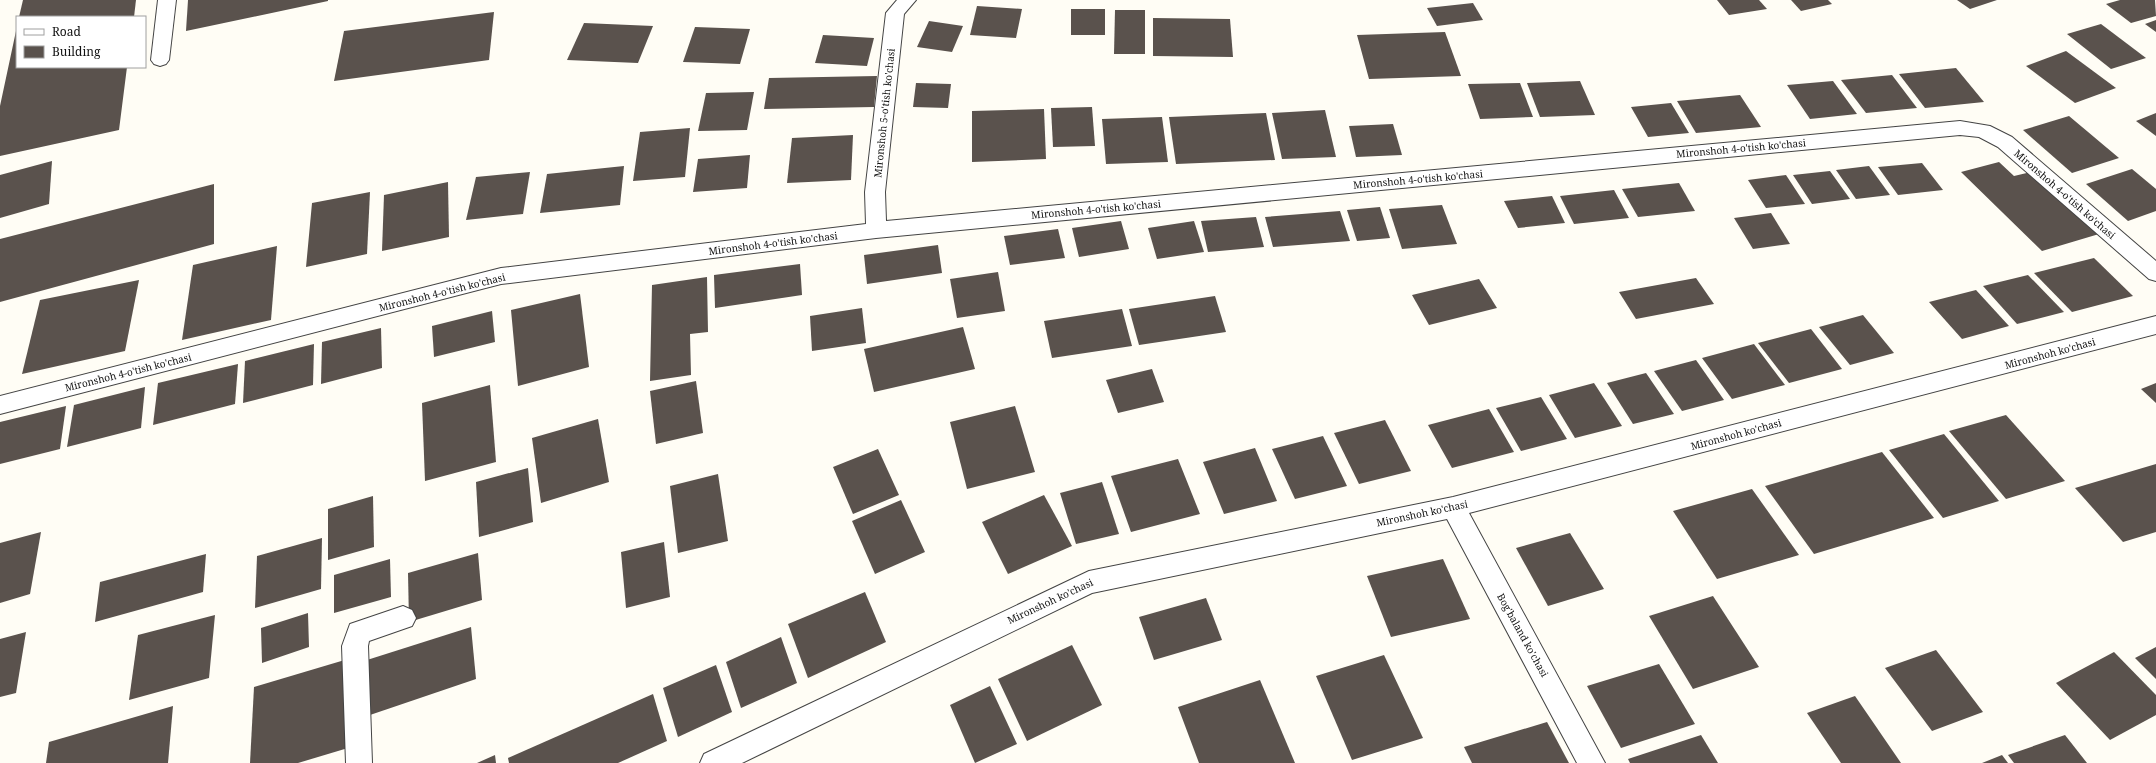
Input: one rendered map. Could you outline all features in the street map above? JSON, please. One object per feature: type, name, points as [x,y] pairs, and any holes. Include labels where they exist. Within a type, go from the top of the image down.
[{"type":"street","points":[[160,60],[167,0]]},
{"type":"street","name":"Mironshoh 5-o'tish ko'chasi","points":[[876,230],[875,192],[895,13],[907,0]]},
{"type":"street","name":"Mironshoh 4-o'tish ko'chasi","points":[[0,405],[501,276],[876,230],[1960,128],[1983,130],[2005,142],[2156,273]]},
{"type":"street","name":"Mironshoh ko'chasi","points":[[713,763],[1089,582],[1453,507],[2156,325]]},
{"type":"street","name":"Bog'baland ko'chasi","points":[[1453,507],[1592,763]]},
{"type":"street","points":[[359,763],[355,646],[359,632],[403,618]]},
{"type":"building","points":[[23,0],[136,0],[134,16],[19,16]]},
{"type":"building","points":[[188,0],[328,0],[328,1],[186,31]]},
{"type":"building","points":[[1717,0],[1759,0],[1767,9],[1729,15]]},
{"type":"building","points":[[1791,0],[1828,0],[1832,4],[1801,11]]},
{"type":"building","points":[[1957,0],[1997,0],[1970,9]]},
{"type":"building","points":[[2120,0],[2155,0],[2156,16],[2131,23],[2106,4]]},
{"type":"building","points":[[1473,3],[1483,20],[1437,26],[1427,8]]},
{"type":"building","points":[[977,6],[1022,9],[1016,38],[970,35]]},
{"type":"building","points":[[1071,9],[1105,9],[1105,35],[1071,35]]},
{"type":"building","points":[[1115,10],[1145,10],[1145,54],[1114,54]]},
{"type":"building","points":[[494,12],[489,60],[334,81],[344,31]]},
{"type":"building","points":[[1153,18],[1230,19],[1233,57],[1153,56]]},
{"type":"building","points":[[2156,20],[2156,32],[2145,24]]},
{"type":"building","points":[[929,21],[963,26],[952,52],[917,47]]},
{"type":"building","points":[[584,23],[653,26],[638,63],[567,60]]},
{"type":"building","points":[[2101,24],[2146,58],[2111,69],[2067,34]]},
{"type":"building","points":[[695,27],[750,29],[740,64],[683,62]]},
{"type":"building","points":[[16,31],[16,68],[127,68],[119,130],[0,156],[0,106]]},
{"type":"building","points":[[1445,32],[1461,76],[1369,79],[1357,35]]},
{"type":"building","points":[[823,35],[874,38],[867,66],[815,63]]},
{"type":"building","points":[[2066,51],[2116,88],[2075,103],[2026,66]]},
{"type":"building","points":[[1956,68],[1984,102],[1925,108],[1899,74]]},
{"type":"building","points":[[1892,75],[1917,108],[1866,113],[1841,80]]},
{"type":"building","points":[[877,76],[874,107],[764,109],[769,78]]},
{"type":"building","points":[[1580,81],[1595,115],[1540,117],[1527,83]]},
{"type":"building","points":[[1833,81],[1857,114],[1810,119],[1787,85]]},
{"type":"building","points":[[916,83],[951,84],[948,108],[913,107]]},
{"type":"building","points":[[1520,83],[1533,117],[1480,119],[1468,84]]},
{"type":"building","points":[[754,92],[747,130],[698,131],[706,93]]},
{"type":"building","points":[[1740,95],[1761,127],[1696,133],[1677,101]]},
{"type":"building","points":[[1671,103],[1689,133],[1648,137],[1631,107]]},
{"type":"building","points":[[1092,107],[1095,146],[1053,147],[1051,108]]},
{"type":"building","points":[[1044,109],[1046,159],[972,162],[972,111]]},
{"type":"building","points":[[1325,110],[1336,157],[1282,159],[1272,113]]},
{"type":"building","points":[[1266,113],[1275,160],[1176,164],[1169,117]]},
{"type":"building","points":[[2156,113],[2156,136],[2136,121]]},
{"type":"building","points":[[2069,116],[2119,158],[2072,173],[2023,130]]},
{"type":"building","points":[[1162,117],[1168,162],[1106,164],[1102,119]]},
{"type":"building","points":[[1393,124],[1402,155],[1356,157],[1349,126]]},
{"type":"building","points":[[690,128],[685,177],[633,181],[640,132]]},
{"type":"building","points":[[853,135],[851,180],[787,183],[792,138]]},
{"type":"building","points":[[750,155],[747,188],[693,192],[698,159]]},
{"type":"building","points":[[52,161],[49,204],[0,218],[0,175]]},
{"type":"building","points":[[1999,162],[2014,176],[2031,172],[2099,234],[2042,251],[1961,172]]},
{"type":"building","points":[[1922,163],[1943,190],[1898,195],[1878,167]]},
{"type":"building","points":[[624,166],[620,205],[540,213],[547,174]]},
{"type":"building","points":[[1869,166],[1890,195],[1856,199],[1836,170]]},
{"type":"building","points":[[2132,169],[2156,189],[2156,211],[2128,221],[2086,184]]},
{"type":"building","points":[[1830,171],[1850,199],[1812,204],[1793,175]]},
{"type":"building","points":[[530,172],[523,214],[466,220],[476,177]]},
{"type":"building","points":[[1786,175],[1805,204],[1766,208],[1748,180]]},
{"type":"building","points":[[448,182],[449,237],[382,251],[384,195]]},
{"type":"building","points":[[1679,183],[1695,211],[1638,217],[1622,189]]},
{"type":"building","points":[[214,184],[214,244],[0,302],[0,239]]},
{"type":"building","points":[[1614,190],[1629,218],[1574,224],[1560,196]]},
{"type":"building","points":[[370,192],[367,254],[306,267],[312,203]]},
{"type":"building","points":[[1552,196],[1565,223],[1518,228],[1504,201]]},
{"type":"building","points":[[1442,205],[1457,244],[1402,249],[1389,209]]},
{"type":"building","points":[[1380,207],[1390,238],[1357,241],[1347,210]]},
{"type":"building","points":[[1340,211],[1350,241],[1273,247],[1265,217]]},
{"type":"building","points":[[1771,213],[1790,244],[1753,249],[1734,218]]},
{"type":"building","points":[[1256,217],[1264,247],[1208,252],[1201,221]]},
{"type":"building","points":[[1121,221],[1129,249],[1079,257],[1072,228]]},
{"type":"building","points":[[1194,221],[1204,252],[1157,259],[1148,228]]},
{"type":"building","points":[[1058,229],[1065,258],[1010,265],[1004,236]]},
{"type":"building","points":[[938,245],[942,273],[867,284],[864,255]]},
{"type":"building","points":[[277,246],[271,320],[182,340],[193,265]]},
{"type":"building","points":[[2094,258],[2133,296],[2072,312],[2034,273]]},
{"type":"building","points":[[800,264],[802,295],[715,308],[714,275]]},
{"type":"building","points":[[998,272],[1005,311],[957,318],[950,279]]},
{"type":"building","points":[[2028,275],[2064,312],[2017,324],[1983,286]]},
{"type":"building","points":[[707,277],[708,332],[690,334],[691,375],[650,381],[652,285]]},
{"type":"building","points":[[1696,278],[1714,304],[1636,319],[1619,292]]},
{"type":"building","points":[[1479,279],[1497,308],[1429,325],[1412,295]]},
{"type":"building","points":[[139,280],[125,351],[22,374],[40,300]]},
{"type":"building","points":[[1976,290],[2009,326],[1962,339],[1929,302]]},
{"type":"building","points":[[580,294],[589,367],[518,386],[511,310]]},
{"type":"building","points":[[1215,296],[1226,332],[1139,345],[1129,309]]},
{"type":"building","points":[[862,308],[866,343],[812,351],[810,316]]},
{"type":"building","points":[[1122,309],[1132,346],[1052,358],[1044,321]]},
{"type":"building","points":[[492,311],[495,342],[434,357],[432,326]]},
{"type":"building","points":[[1863,315],[1894,353],[1850,365],[1819,327]]},
{"type":"building","points":[[963,327],[975,369],[874,392],[864,349]]},
{"type":"building","points":[[381,328],[382,368],[321,384],[322,342]]},
{"type":"building","points":[[1811,329],[1842,369],[1789,383],[1758,343]]},
{"type":"building","points":[[314,344],[313,385],[243,403],[245,361]]},
{"type":"building","points":[[1754,344],[1785,385],[1732,399],[1702,358]]},
{"type":"building","points":[[1696,360],[1724,400],[1682,411],[1654,371]]},
{"type":"building","points":[[238,364],[235,404],[153,425],[158,383]]},
{"type":"building","points":[[1152,369],[1164,402],[1118,413],[1106,380]]},
{"type":"building","points":[[1646,373],[1674,414],[1633,424],[1607,383]]},
{"type":"building","points":[[696,381],[703,433],[656,444],[650,391]]},
{"type":"building","points":[[1594,383],[1622,426],[1575,438],[1549,395]]},
{"type":"building","points":[[2156,383],[2156,403],[2141,389]]},
{"type":"building","points":[[490,385],[496,462],[425,481],[422,403]]},
{"type":"building","points":[[145,387],[141,428],[67,447],[74,405]]},
{"type":"building","points":[[1541,397],[1567,439],[1521,451],[1496,408]]},
{"type":"building","points":[[66,406],[60,449],[0,464],[0,422]]},
{"type":"building","points":[[1015,406],[1035,472],[967,489],[950,422]]},
{"type":"building","points":[[1489,409],[1514,452],[1452,468],[1428,425]]},
{"type":"building","points":[[2006,415],[2065,481],[2006,499],[1949,431]]},
{"type":"building","points":[[598,419],[609,482],[541,503],[532,438]]},
{"type":"building","points":[[1385,420],[1411,471],[1359,484],[1334,433]]},
{"type":"building","points":[[1944,434],[1999,501],[1943,518],[1889,450]]},
{"type":"building","points":[[1323,436],[1347,486],[1295,499],[1272,449]]},
{"type":"building","points":[[1255,448],[1277,501],[1224,514],[1203,462]]},
{"type":"building","points":[[878,449],[899,495],[853,514],[833,467]]},
{"type":"building","points":[[1882,452],[1934,518],[1814,554],[1765,486]]},
{"type":"building","points":[[1178,459],[1200,514],[1131,532],[1111,476]]},
{"type":"building","points":[[2156,464],[2156,532],[2123,542],[2075,488]]},
{"type":"building","points":[[528,468],[533,522],[479,537],[476,482]]},
{"type":"building","points":[[718,474],[728,541],[678,553],[670,486]]},
{"type":"building","points":[[1102,482],[1119,534],[1076,544],[1060,493]]},
{"type":"building","points":[[1752,489],[1799,555],[1717,579],[1673,511]]},
{"type":"building","points":[[1044,495],[1072,546],[1008,574],[982,522]]},
{"type":"building","points":[[373,496],[374,547],[328,560],[328,509]]},
{"type":"building","points":[[901,500],[925,552],[875,574],[852,521]]},
{"type":"building","points":[[41,532],[30,594],[0,603],[0,543]]},
{"type":"building","points":[[1570,533],[1604,589],[1548,606],[1516,548]]},
{"type":"building","points":[[322,538],[321,589],[255,608],[257,556]]},
{"type":"building","points":[[664,542],[670,597],[626,608],[621,552]]},
{"type":"building","points":[[478,553],[482,600],[409,622],[408,573]]},
{"type":"building","points":[[206,554],[203,592],[95,622],[100,582]]},
{"type":"building","points":[[390,559],[391,597],[334,613],[334,575]]},
{"type":"building","points":[[1443,559],[1470,619],[1391,637],[1367,576]]},
{"type":"building","points":[[865,592],[886,642],[808,678],[788,624]]},
{"type":"building","points":[[1713,596],[1759,667],[1693,689],[1649,616]]},
{"type":"building","points":[[1206,598],[1222,640],[1154,660],[1139,617]]},
{"type":"building","points":[[308,613],[309,647],[262,663],[261,628]]},
{"type":"building","points":[[215,615],[209,678],[129,700],[138,635]]},
{"type":"building","points":[[471,627],[476,679],[370,715],[367,660]]},
{"type":"building","points":[[26,632],[16,693],[0,697],[0,639]]},
{"type":"building","points":[[781,637],[797,683],[741,708],[726,662]]},
{"type":"building","points":[[1072,645],[1102,705],[1027,741],[998,679]]},
{"type":"building","points":[[2156,647],[2156,679],[2135,658]]},
{"type":"building","points":[[1936,650],[1983,712],[1932,731],[1885,668]]},
{"type":"building","points":[[2114,652],[2156,695],[2156,715],[2110,740],[2056,683]]},
{"type":"building","points":[[1384,655],[1423,738],[1352,760],[1316,676]]},
{"type":"building","points":[[348,659],[348,748],[298,763],[250,763],[254,687]]},
{"type":"building","points":[[1659,664],[1695,724],[1621,748],[1587,686]]},
{"type":"building","points":[[716,665],[732,712],[678,737],[663,688]]},
{"type":"building","points":[[1260,680],[1295,763],[1199,763],[1178,707]]},
{"type":"building","points":[[990,686],[1017,744],[975,763],[950,705]]},
{"type":"building","points":[[653,694],[667,741],[618,763],[509,763],[508,758]]},
{"type":"building","points":[[1855,696],[1901,763],[1841,763],[1807,713]]},
{"type":"building","points":[[173,706],[168,763],[46,763],[49,742]]},
{"type":"building","points":[[1547,722],[1569,763],[1472,763],[1464,747]]},
{"type":"building","points":[[1701,735],[1718,763],[1630,763],[1628,759]]},
{"type":"building","points":[[2065,735],[2087,763],[2014,763],[2008,755]]},
{"type":"building","points":[[495,755],[496,763],[477,763]]},
{"type":"building","points":[[2002,755],[2008,763],[1982,763]]}]
